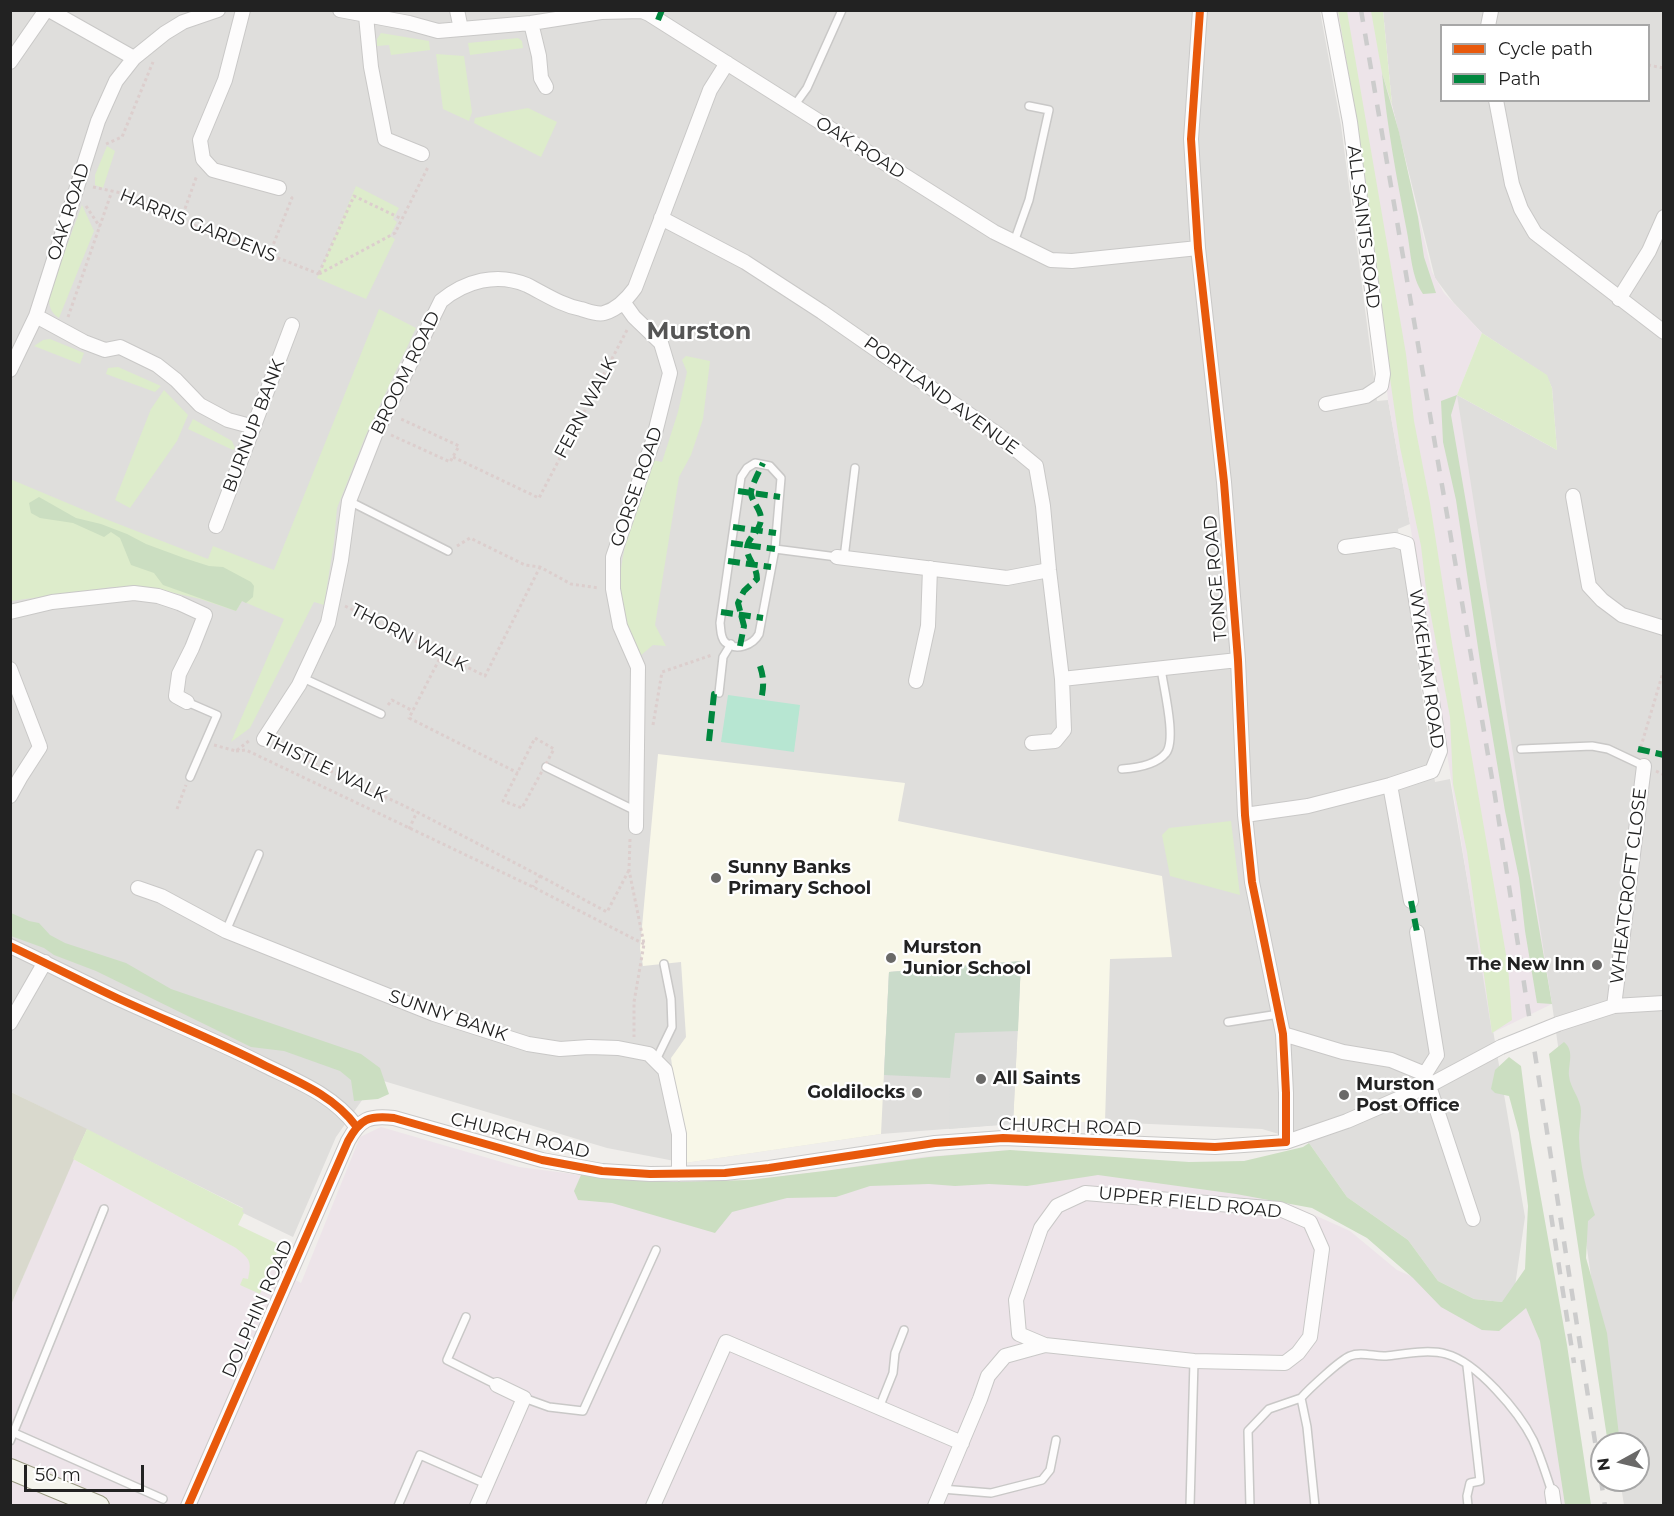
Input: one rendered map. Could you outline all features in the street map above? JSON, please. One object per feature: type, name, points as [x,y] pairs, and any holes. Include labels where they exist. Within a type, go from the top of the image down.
[{"type":"main road","points":[[10,1470],[95,1505]]},
{"type":"street","points":[[10,62],[48,10],[134,58]]},
{"type":"street","points":[[243,10],[225,80],[200,140],[203,159],[213,170],[279,188]]},
{"type":"street","name":"OAK ROAD","points":[[340,10],[438,31],[531,23],[601,11],[642,11],[994,232],[1051,260],[1072,261],[1198,248]]},
{"type":"street","points":[[457,10],[461,29]]},
{"type":"street","name":"TONGE ROAD","points":[[1200,10],[1191,139],[1198,248],[1224,482],[1238,660],[1245,815],[1252,882],[1283,1034],[1286,1142]]},
{"type":"street","name":"ALL SAINTS ROAD","points":[[1326,404],[1366,396],[1381,386],[1383,374],[1350,122],[1329,10]]},
{"type":"street","name":"OAK ROAD","points":[[10,370],[36,316],[98,121],[116,81],[134,58],[165,33],[183,22],[217,11]]},
{"type":"street","points":[[366,16],[371,67],[385,139],[422,154]]},
{"type":"street","points":[[531,23],[539,56],[541,78],[546,87]]},
{"type":"street","points":[[624,303],[635,288],[710,90],[727,63]]},
{"type":"street","points":[[1496,102],[1512,184],[1521,209],[1535,233],[1664,332]]},
{"type":"street","name":"PORTLAND AVENUE","points":[[661,218],[744,262],[822,312],[996,433],[1036,466],[1043,506],[1062,679],[1064,730],[1055,741],[1032,743]]},
{"type":"street","points":[[1619,299],[1649,251],[1663,218]]},
{"type":"street","name":"BROOM ROAD","points":[[264,739],[303,678],[328,623],[349,501],[378,430],[441,301],[455,289],[475,282],[498,278],[524,284],[566,306],[602,314],[624,303]]},
{"type":"street","name":"GORSE ROAD","points":[[624,303],[634,317],[661,343],[670,373],[653,441],[613,557],[613,589],[620,626],[638,667],[636,827]]},
{"type":"street","points":[[36,316],[84,342],[105,350],[120,347],[157,365],[200,405],[228,420],[254,427]]},
{"type":"street","name":"BURNUP BANK","points":[[216,526],[292,325]]},
{"type":"street","points":[[1573,496],[1589,586],[1602,600],[1622,615],[1664,628]]},
{"type":"street","name":"WYKEHAM ROAD","points":[[1245,815],[1308,806],[1390,785],[1432,771],[1440,751],[1407,544],[1395,540],[1345,547]]},
{"type":"street","points":[[840,557],[1007,578],[1049,570]]},
{"type":"street","points":[[916,681],[928,626],[930,567]]},
{"type":"street","points":[[10,612],[52,602],[134,593],[169,599],[205,615],[179,674],[176,696],[187,702]]},
{"type":"street","points":[[1062,679],[1238,660]]},
{"type":"street","points":[[10,669],[40,747],[10,796]]},
{"type":"street","name":"WHEATCROFT CLOSE","points":[[1614,1006],[1644,766]]},
{"type":"street","points":[[1390,785],[1411,901]]},
{"type":"street","name":"SUNNY BANK","points":[[138,888],[161,896],[226,930],[434,1014],[528,1044],[560,1049],[589,1047],[634,1051],[649,1054],[656,1060]]},
{"type":"street","points":[[1417,932],[1437,1055],[1427,1079],[1473,1219]]},
{"type":"street","points":[[10,946],[306,1085],[333,1102],[357,1126]]},
{"type":"street","points":[[10,1023],[45,962]]},
{"type":"street","name":"CHURCH ROAD","points":[[357,1126],[368,1118],[382,1116],[542,1160],[602,1171],[679,1174],[725,1173],[924,1144],[1003,1138],[1215,1147],[1286,1142],[1347,1121],[1427,1079],[1558,1024],[1614,1006],[1664,1003]]},
{"type":"street","points":[[1283,1034],[1343,1052],[1391,1060],[1427,1079]]},
{"type":"street","points":[[656,1060],[665,1070],[674,1107],[679,1134],[679,1174]]},
{"type":"street","name":"DOLPHIN ROAD","points":[[188,1506],[343,1151],[357,1126]]},
{"type":"street","name":"UPPER FIELD ROAD","points":[[1085,1193],[1280,1209],[1311,1222],[1322,1249],[1310,1337],[1299,1353],[1285,1363],[1194,1361],[1045,1345],[1019,1334],[1016,1299],[1041,1228],[1057,1206],[1085,1193]]},
{"type":"street","points":[[652,1506],[726,1342],[962,1443]]},
{"type":"street","name":"UPPER FIELD ROAD","points":[[935,1506],[988,1376],[1005,1356],[1045,1345]]},
{"type":"street","points":[[477,1506],[524,1398],[497,1385]]},
{"type":"lane","points":[[794,106],[807,88],[842,10]]},
{"type":"lane","points":[[1014,242],[1029,200],[1049,110],[1029,106]]},
{"type":"lane","points":[[755,463],[770,466],[781,478],[775,549],[756,640],[749,645],[740,646],[728,643],[721,636],[720,623],[738,491],[741,477],[747,468],[755,463]]},
{"type":"lane","points":[[775,549],[840,557],[855,468]]},
{"type":"lane","points":[[349,501],[448,551]]},
{"type":"lane","points":[[719,693],[723,657],[728,643]]},
{"type":"lane","points":[[1122,769],[1138,768],[1152,762],[1165,754],[1168,748],[1170,740],[1161,668]]},
{"type":"lane","points":[[303,678],[381,714]]},
{"type":"lane","points":[[187,702],[217,715],[190,777]]},
{"type":"lane","points":[[1521,749],[1592,746],[1608,749],[1644,766]]},
{"type":"lane","points":[[546,767],[636,811]]},
{"type":"lane","points":[[226,930],[259,854]]},
{"type":"lane","points":[[656,1060],[672,1028],[664,963]]},
{"type":"lane","points":[[1228,1022],[1279,1014]]},
{"type":"lane","points":[[10,1441],[104,1209]]},
{"type":"lane","points":[[524,1398],[549,1407],[583,1411],[656,1250]]},
{"type":"lane","points":[[466,1317],[447,1360],[497,1385]]},
{"type":"lane","points":[[879,1407],[893,1373],[895,1353],[904,1330]]},
{"type":"lane","points":[[1250,1506],[1248,1431],[1269,1408],[1301,1398],[1308,1389],[1350,1355],[1364,1354],[1380,1356],[1443,1353],[1458,1358],[1499,1392],[1533,1440],[1553,1499]]},
{"type":"lane","points":[[1190,1506],[1194,1361]]},
{"type":"lane","points":[[1467,1366],[1480,1481],[1470,1483],[1467,1496],[1468,1506]]},
{"type":"lane","points":[[1301,1398],[1307,1427],[1315,1506]]},
{"type":"lane","points":[[12,1432],[163,1498]]},
{"type":"lane","points":[[942,1489],[991,1493],[1042,1480],[1050,1470],[1056,1440]]},
{"type":"lane","points":[[398,1506],[420,1455],[486,1484]]},
{"type":"path","points":[[90,150],[122,137],[165,33]]},
{"type":"path","points":[[319,274],[395,233],[430,164],[422,154]]},
{"type":"path","points":[[181,220],[203,159]]},
{"type":"path","points":[[269,255],[292,198],[279,188]]},
{"type":"path","points":[[64,330],[112,191]]},
{"type":"path","points":[[76,192],[99,227]]},
{"type":"path","points":[[319,274],[354,196],[402,219]]},
{"type":"path","points":[[378,430],[450,462],[459,446],[387,412]]},
{"type":"path","points":[[448,551],[470,538],[525,565],[540,567],[571,584],[613,589]]},
{"type":"path","points":[[637,730],[653,725],[662,672],[713,655],[728,643]]},
{"type":"path","points":[[442,654],[410,718],[518,773]]},
{"type":"path","points":[[1644,766],[1638,751],[1664,669]]},
{"type":"path","points":[[381,714],[392,700],[413,711]]},
{"type":"path","points":[[535,738],[554,749],[546,767],[522,808],[503,801],[535,738]]},
{"type":"path","points":[[177,809],[190,777]]},
{"type":"path","points":[[409,829],[417,812]]},
{"type":"path","points":[[634,1051],[634,1002],[644,944],[629,870],[631,830],[636,827]]},
{"type":"path","points":[[533,887],[540,876]]},
{"type":"shaded area","points":[[10,11],[1320,11],[1341,125],[1377,401],[1388,400],[1410,524],[1398,529],[1435,782],[1450,779],[1525,1217],[1513,1300],[1502,1302],[1474,1299],[1438,1281],[1408,1240],[1347,1197],[1309,1143],[1262,1129],[1105,1122],[1037,1122],[881,1134],[685,1163],[607,1148],[377,1079],[336,1137],[293,1237],[241,1212],[243,1208],[11,1092]]},
{"type":"shaded area","points":[[1337,11],[1383,11],[1392,105],[1432,272],[1444,293],[1482,333],[1457,395],[1552,1004],[1492,1033],[1388,400],[1356,116]]},
{"type":"shaded area","points":[[1383,11],[1663,11],[1663,1505],[1624,1505],[1622,1492],[1650,1492],[1650,1432],[1613,1432],[1552,1004],[1451,415],[1457,395],[1557,450],[1552,388],[1546,375],[1482,333],[1453,302],[1435,278],[1392,105]]},
{"type":"shaded area","name":"Murston Junior School","points":[[658,754],[905,783],[898,821],[1162,876],[1172,957],[1110,959],[1105,1122],[1013,1124],[1021,962],[889,972],[881,1134],[685,1163],[671,1058],[686,1037],[681,962],[643,966],[640,948]]},
{"type":"shaded area","points":[[1021,961],[1013,1124],[949,1129],[950,1078],[884,1075],[889,972]]},
{"type":"shaded area","points":[[11,1092],[87,1129],[11,1305]]},
{"type":"shaded area","points":[[381,1127],[519,1167],[581,1175],[672,1182],[749,1180],[921,1157],[1010,1150],[1223,1174],[1350,1231],[1397,1270],[1487,1310],[1556,1303],[1583,1506],[11,1506],[11,1305],[73,1159],[301,1283],[360,1137]]},
{"type":"green space","points":[[1338,11],[1347,11],[1406,354],[1414,421],[1430,503],[1508,966],[1512,1020],[1492,1033],[1467,852],[1453,784],[1450,717],[1426,589],[1421,546],[1400,447],[1374,269],[1356,116]]},
{"type":"green space","points":[[1371,11],[1383,11],[1392,105],[1382,73]]},
{"type":"green space","points":[[381,33],[429,41],[430,50],[391,55],[389,45],[377,46],[377,39]]},
{"type":"green space","points":[[518,38],[522,41],[523,48],[470,55],[468,43]]},
{"type":"green space","points":[[436,54],[464,56],[472,112],[469,121],[443,109]]},
{"type":"green space","points":[[1382,73],[1399,132],[1418,217],[1424,257],[1436,293],[1423,294],[1414,272],[1393,153]]},
{"type":"green space","points":[[528,108],[557,122],[541,157],[474,123],[475,118]]},
{"type":"green space","points":[[107,146],[115,151],[103,188],[95,185],[95,175]]},
{"type":"green space","points":[[356,186],[399,208],[393,219],[397,222],[390,236],[395,239],[366,299],[317,278]]},
{"type":"green space","points":[[82,205],[94,231],[59,318],[51,310],[49,293]]},
{"type":"green space","points":[[379,309],[416,328],[365,437],[337,508],[324,605],[314,602],[250,728],[231,742],[284,619],[242,601],[236,611],[200,599],[153,588],[112,587],[11,601],[10,479],[208,559],[213,546],[274,570]]},
{"type":"green space","points":[[1482,333],[1547,375],[1552,388],[1557,450],[1457,395]]},
{"type":"green space","points":[[50,339],[84,353],[80,364],[34,346],[43,340]]},
{"type":"green space","points":[[686,356],[710,361],[703,419],[691,455],[679,477],[655,625],[666,646],[653,645],[640,656],[622,610],[621,568],[629,531],[652,460],[662,462],[678,412],[687,372],[682,360]]},
{"type":"green space","points":[[118,367],[161,386],[155,392],[106,374],[108,368]]},
{"type":"green space","points":[[164,390],[188,415],[177,441],[130,508],[115,500],[151,409]]},
{"type":"green space","points":[[1457,395],[1451,415],[1552,1004],[1537,1003],[1519,878],[1505,811],[1481,668],[1456,500],[1443,442],[1441,401]]},
{"type":"green space","points":[[193,419],[232,441],[235,448],[233,450],[188,429]]},
{"type":"green space","points":[[39,497],[76,518],[101,524],[184,558],[209,566],[223,567],[251,582],[254,586],[253,597],[246,603],[242,601],[236,611],[163,585],[154,573],[131,565],[120,538],[111,532],[104,537],[73,523],[40,518],[31,513],[29,503]]},
{"type":"green space","points":[[728,695],[800,705],[794,752],[721,742]]},
{"type":"green space","points":[[1231,821],[1240,895],[1170,876],[1162,835],[1169,828]]},
{"type":"green space","points":[[11,913],[39,923],[50,935],[65,943],[126,963],[171,989],[361,1054],[380,1068],[389,1094],[378,1099],[354,1101],[351,1080],[340,1071],[284,1051],[251,1047],[96,971],[11,936]]},
{"type":"green space","points":[[1021,961],[1018,1031],[955,1033],[950,1078],[884,1075],[889,972]]},
{"type":"green space","points":[[1564,1042],[1569,1049],[1570,1080],[1581,1107],[1579,1138],[1581,1158],[1586,1187],[1595,1215],[1588,1221],[1586,1258],[1607,1333],[1619,1432],[1606,1432],[1549,1054]]},
{"type":"green space","points":[[1509,1057],[1521,1066],[1530,1137],[1567,1345],[1591,1505],[1565,1505],[1540,1341],[1526,1308],[1499,1331],[1482,1330],[1441,1307],[1413,1278],[1367,1238],[1312,1208],[1236,1194],[1098,1175],[1027,1186],[929,1184],[870,1186],[836,1197],[787,1198],[732,1212],[715,1233],[612,1203],[578,1200],[574,1191],[581,1175],[672,1182],[749,1180],[929,1157],[1010,1150],[1189,1162],[1244,1161],[1303,1147],[1309,1143],[1347,1197],[1408,1240],[1438,1281],[1474,1299],[1502,1302],[1525,1269],[1528,1206],[1519,1133],[1509,1096],[1495,1093],[1491,1089],[1495,1070]]},
{"type":"green space","points":[[87,1129],[244,1209],[238,1225],[280,1245],[260,1294],[240,1285],[243,1278],[248,1279],[250,1264],[236,1248],[73,1159]]},
{"type":"railway","points":[[1361,10],[1495,796],[1605,1506]]},
{"type":"railway","points":[[1551,1215],[1574,1363]]},
{"type":"marked path","points":[[658,20],[662,10]]},
{"type":"marked path","points":[[740,646],[744,626],[738,603],[744,591],[757,579],[747,549],[761,519],[751,491],[763,463]]},
{"type":"marked path","points":[[738,491],[780,497]]},
{"type":"marked path","points":[[733,527],[776,533]]},
{"type":"marked path","points":[[731,543],[775,549]]},
{"type":"marked path","points":[[728,561],[771,567]]},
{"type":"marked path","points":[[721,612],[763,618]]},
{"type":"marked path","points":[[760,666],[763,683],[761,700]]},
{"type":"marked path","points":[[709,741],[714,694],[719,693]]},
{"type":"marked path","points":[[1638,749],[1664,755]]},
{"type":"marked path","points":[[1411,901],[1417,932]]},
{"type":"cycle path","points":[[188,1506],[348,1141],[361,1123],[372,1118],[394,1118],[542,1160],[602,1171],[650,1174],[725,1173],[935,1143],[1003,1138],[1215,1147],[1286,1142],[1283,1034],[1252,882],[1245,815],[1238,660],[1224,482],[1198,248],[1191,139],[1200,10]]},
{"type":"cycle path","points":[[10,946],[303,1084],[327,1098],[356,1126]]},
{"type":"place","name":"Sunny Banks Primary School","points":[[716,878]]},
{"type":"place","name":"Murston Junior School","points":[[891,958]]},
{"type":"place","name":"The New Inn","points":[[1597,965]]},
{"type":"place","name":"All Saints","points":[[981,1079]]},
{"type":"place","name":"Goldilocks","points":[[917,1093]]},
{"type":"place","name":"Murston Post Office","points":[[1344,1095]]},
{"type":"district","name":"Murston","points":[[699,332]]}]
